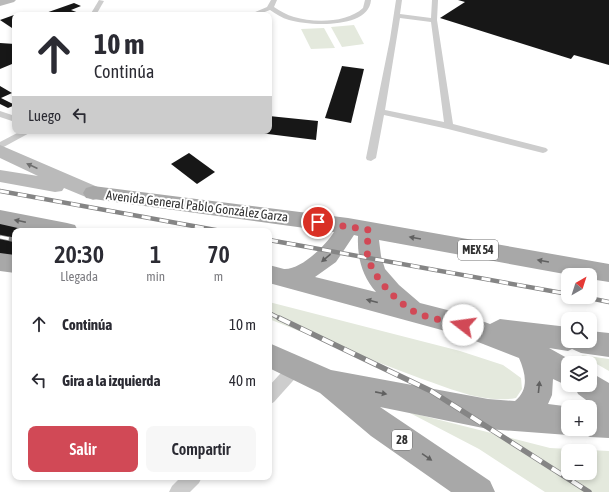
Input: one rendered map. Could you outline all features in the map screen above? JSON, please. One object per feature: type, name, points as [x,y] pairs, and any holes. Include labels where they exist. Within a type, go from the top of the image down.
[{"type":"main road","points":[[0,2],[10,0]]},
{"type":"main road","points":[[0,150],[30,166],[93,193]]},
{"type":"main road","points":[[0,176],[93,193]]},
{"type":"main road","name":"Avenida General Pablo González Garza","points":[[93,193],[358,228],[609,273]]},
{"type":"main road","points":[[0,217],[53,228]]},
{"type":"main road","points":[[278,276],[308,270],[325,259],[358,228],[367,248],[368,258],[373,269],[392,294],[414,312]]},
{"type":"main road","points":[[0,262],[12,264]]},
{"type":"main road","points":[[278,276],[463,325],[528,350],[561,369]]},
{"type":"main road","points":[[463,325],[561,338]]},
{"type":"main road","points":[[597,343],[609,345]]},
{"type":"main road","points":[[518,417],[529,410],[536,400],[540,388],[539,376],[535,363],[528,350]]},
{"type":"main road","points":[[272,357],[329,383],[488,414],[561,420]]},
{"type":"main road","name":"28","points":[[329,383],[381,426],[479,492]]},
{"type":"main road","points":[[597,391],[609,399]]},
{"type":"main road","points":[[597,422],[609,423]]},
{"type":"lane","points":[[259,12],[270,8],[274,0]]},
{"type":"lane","points":[[270,8],[291,18],[303,21],[325,22],[356,16],[366,9],[368,0]]},
{"type":"lane","points":[[371,158],[399,0]]},
{"type":"lane","points":[[435,0],[434,20],[449,126]]},
{"type":"lane","points":[[95,12],[101,1]]},
{"type":"lane","points":[[397,16],[434,20]]},
{"type":"lane","points":[[380,112],[449,126],[543,150]]},
{"type":"lane","points":[[0,114],[12,118]]},
{"type":"lane","points":[[0,146],[22,134]]},
{"type":"lane","points":[[272,394],[294,368]]},
{"type":"lane","points":[[178,492],[190,480]]},
{"type":"shaded area","points":[[354,25],[364,44],[342,47],[331,27]]},
{"type":"shaded area","points":[[324,28],[335,48],[311,49],[301,29]]},
{"type":"shaded area","points":[[272,303],[460,351],[503,365],[521,378],[522,389],[516,398],[492,399],[480,397],[445,387],[272,320]]},
{"type":"shaded area","points":[[597,357],[609,359],[609,371],[597,364]]},
{"type":"shaded area","points":[[408,412],[550,448],[561,449],[561,480],[597,480],[597,450],[609,451],[609,492],[545,492],[479,449]]},
{"type":"building","points":[[458,0],[609,0],[609,65],[574,55],[571,59],[440,18],[465,2]]},
{"type":"building","points":[[74,3],[81,6],[71,10],[76,12],[48,12]]},
{"type":"building","points":[[12,16],[12,28],[0,20]]},
{"type":"building","points":[[0,43],[12,44],[12,64],[0,69]]},
{"type":"building","points":[[342,66],[364,69],[351,123],[325,118]]},
{"type":"building","points":[[0,86],[12,93],[1,98],[12,104],[12,106],[8,108],[0,104]]},
{"type":"building","points":[[272,116],[318,121],[316,140],[268,134],[272,134]]},
{"type":"building","points":[[189,153],[215,172],[197,184],[171,164]]},
{"type":"building","points":[[0,222],[28,228],[12,228],[12,259],[0,257]]},
{"type":"railway","points":[[0,191],[204,228]]},
{"type":"railway","points":[[0,237],[12,239]]},
{"type":"railway","points":[[272,241],[561,293]]},
{"type":"railway","points":[[597,300],[609,302]]},
{"type":"railway","points":[[272,314],[279,318]]},
{"type":"railway","points":[[279,318],[431,391],[589,492]]},
{"type":"route","points":[[318,222],[369,230],[367,248],[368,258],[381,281],[392,294],[414,312],[463,325]]}]
